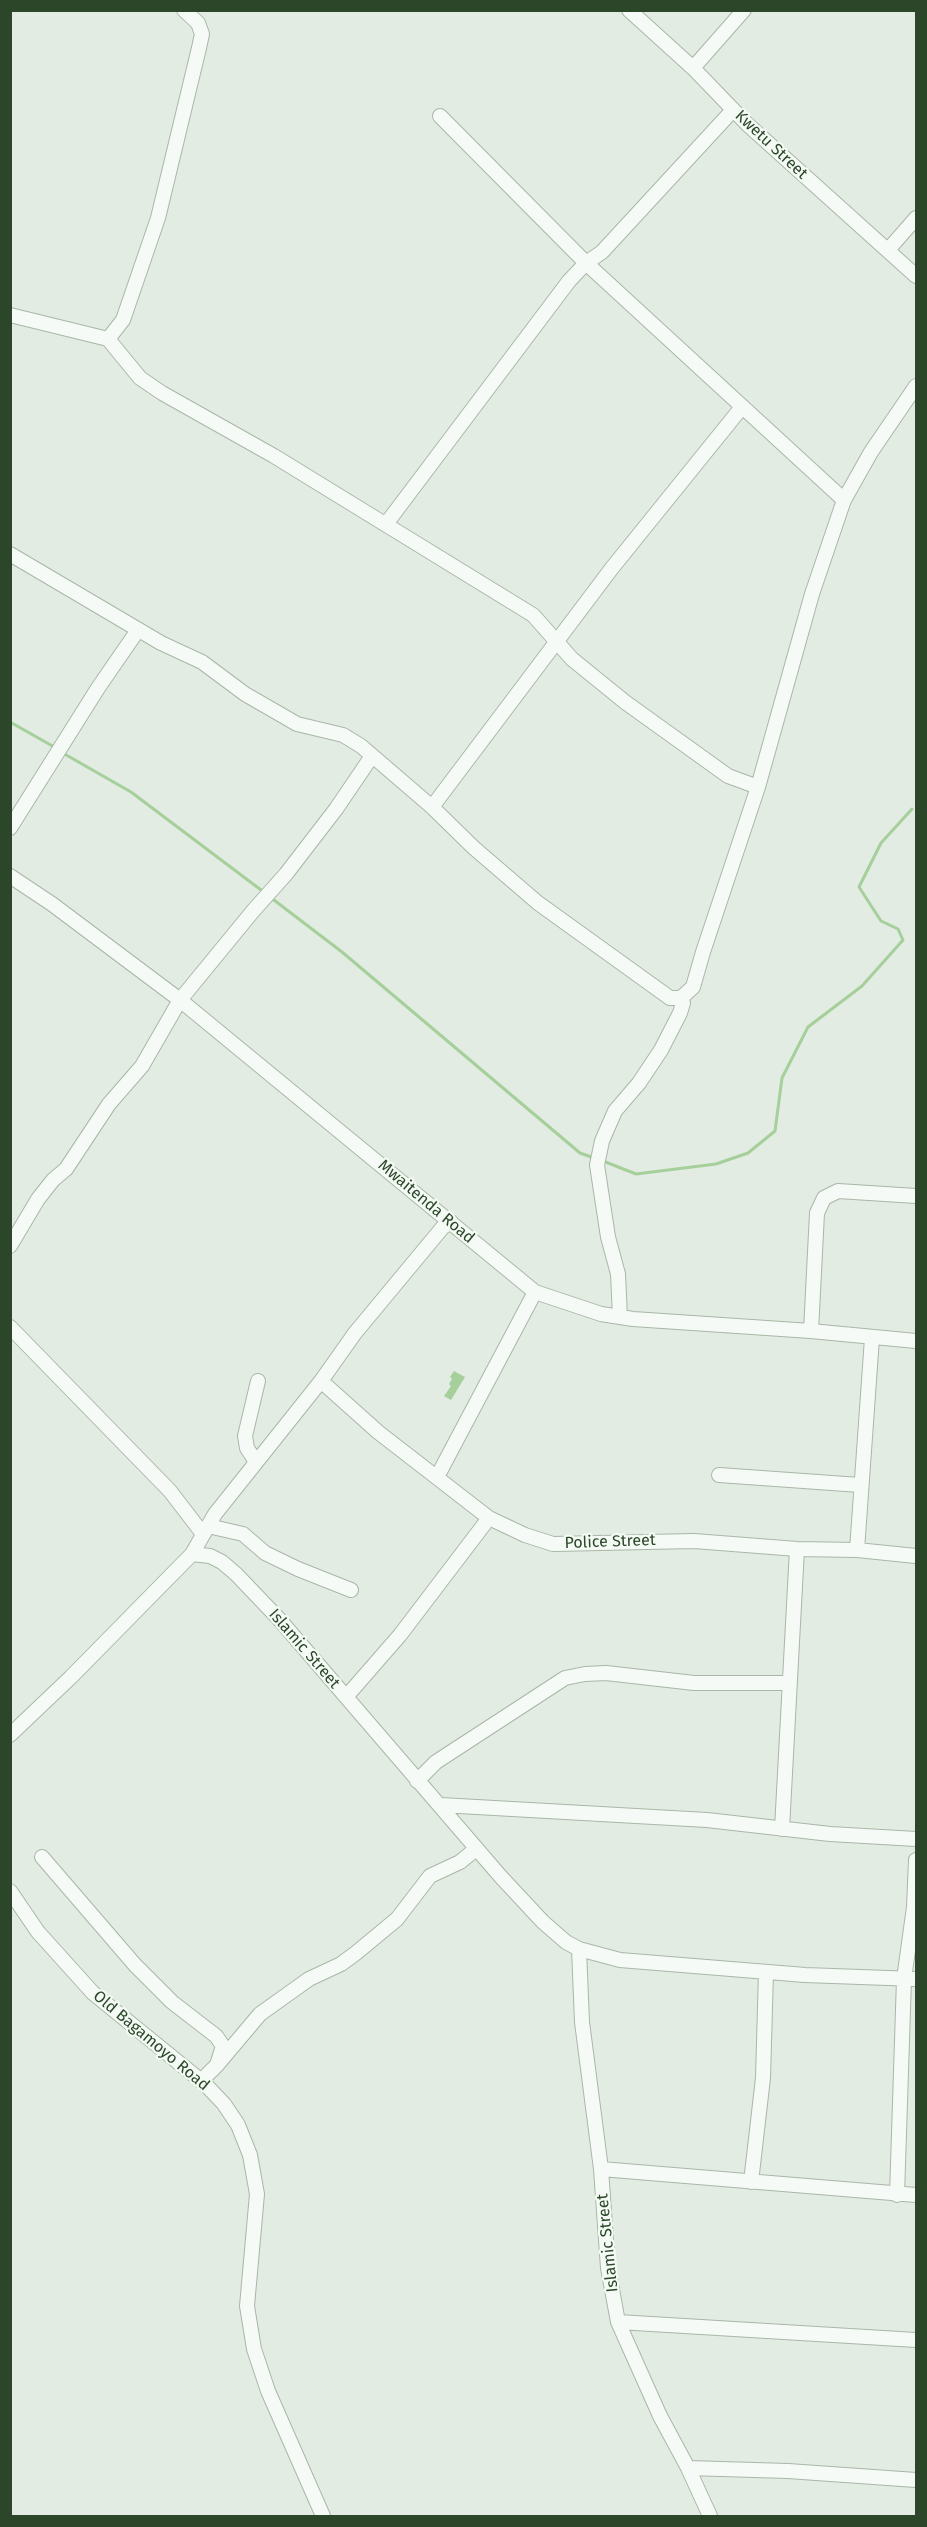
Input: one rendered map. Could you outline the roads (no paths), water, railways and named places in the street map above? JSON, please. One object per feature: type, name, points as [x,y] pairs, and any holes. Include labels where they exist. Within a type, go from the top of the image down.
[{"type":"street","points":[[108,339],[123,320],[158,218],[199,48],[202,34],[198,23],[184,10]]},
{"type":"street","name":"Kwetu Street","points":[[629,10],[693,68],[733,110],[916,276]]},
{"type":"street","points":[[693,68],[744,10]]},
{"type":"street","points":[[386,524],[569,281],[586,263],[602,252],[733,110]]},
{"type":"street","points":[[440,116],[586,263],[844,500]]},
{"type":"street","points":[[888,250],[916,218]]},
{"type":"street","points":[[10,315],[108,339],[140,378],[162,393],[217,422],[533,615],[572,659],[608,688],[728,776],[758,787]]},
{"type":"street","points":[[10,554],[138,630],[202,662],[245,694],[297,724],[343,735],[372,756],[432,807],[474,848],[574,930],[670,998],[681,998],[693,987],[758,787],[812,594],[844,500],[871,452],[916,386]]},
{"type":"street","points":[[432,807],[612,568],[742,407]]},
{"type":"street","points":[[10,828],[98,688],[138,630]]},
{"type":"street","points":[[10,1246],[38,1199],[53,1180],[66,1169],[109,1104],[142,1066],[180,1000],[286,874],[372,756]]},
{"type":"street","name":"Mwaitenda Road","points":[[10,876],[52,904],[180,1000],[535,1292],[601,1314],[620,1317],[812,1330],[916,1341]]},
{"type":"street","points":[[620,1317],[618,1274],[608,1237],[597,1166],[608,1124],[615,1111],[639,1083],[661,1050],[680,1013],[683,1003],[681,998]]},
{"type":"street","points":[[812,1330],[817,1213],[824,1198],[838,1191],[916,1196]]},
{"type":"street","points":[[10,1735],[71,1677],[192,1554],[215,1514],[378,1306],[443,1227],[451,1222]]},
{"type":"street","points":[[437,1477],[535,1292]]},
{"type":"street","points":[[10,1327],[205,1530],[243,1534],[265,1553],[351,1590]]},
{"type":"street","points":[[857,1550],[872,1338]]},
{"type":"street","points":[[256,1462],[247,1448],[245,1436],[258,1381]]},
{"type":"street","name":"Police Street","points":[[321,1381],[378,1432],[489,1518],[525,1535],[553,1544],[694,1540],[916,1556]]},
{"type":"street","points":[[719,1475],[860,1485]]},
{"type":"street","points":[[346,1697],[400,1635],[489,1518]]},
{"type":"street","points":[[782,1829],[797,1549]]},
{"type":"street","name":"Islamic Street","points":[[192,1554],[210,1556],[222,1562],[236,1574],[279,1619],[417,1781],[441,1805],[476,1850],[543,1922],[566,1942],[579,1949],[620,1960],[766,1972],[910,1979]]},
{"type":"street","points":[[417,1781],[436,1762],[565,1678],[585,1674],[606,1674],[694,1683],[790,1683]]},
{"type":"street","points":[[441,1805],[707,1820],[782,1829],[916,1839]]},
{"type":"street","points":[[201,2081],[217,2066],[260,2014],[309,1979],[341,1964],[356,1953],[397,1918],[430,1876],[460,1862],[476,1850]]},
{"type":"street","points":[[42,1857],[135,1965],[172,2002],[216,2036],[223,2046],[217,2066]]},
{"type":"street","points":[[897,2195],[916,1860]]},
{"type":"street","name":"Old Bagamoyo Road","points":[[10,1890],[38,1932],[93,1993],[201,2081],[224,2104],[238,2125],[250,2155],[257,2194],[247,2306],[254,2349],[267,2391],[323,2517]]},
{"type":"street","name":"Islamic Street","points":[[579,1949],[582,2022],[601,2169],[608,2268],[618,2322],[660,2416],[688,2468],[710,2517]]},
{"type":"street","points":[[751,2181],[762,2078],[766,1972]]},
{"type":"street","points":[[601,2169],[916,2195]]},
{"type":"street","points":[[618,2322],[916,2340]]},
{"type":"street","points":[[688,2468],[800,2472],[916,2480]]},
{"type":"waterway","points":[[10,722],[56,748]]},
{"type":"waterway","points":[[61,752],[131,792],[265,893]]},
{"type":"waterway","points":[[603,1161],[636,1174],[716,1164],[748,1153],[775,1131],[782,1078],[808,1027],[862,986],[903,940],[898,929],[881,921],[859,887],[881,843],[912,809]]},
{"type":"waterway","points":[[270,897],[342,952],[580,1153],[594,1158]]}]
